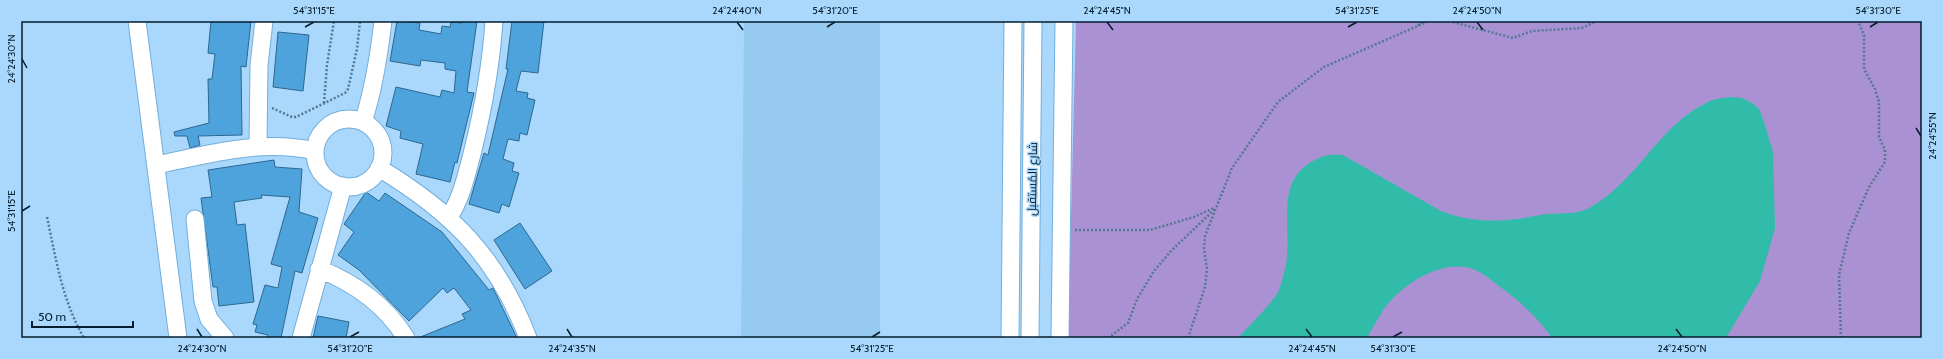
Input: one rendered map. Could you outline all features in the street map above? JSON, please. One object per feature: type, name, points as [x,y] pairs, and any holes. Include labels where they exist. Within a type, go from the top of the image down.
[{"type":"street","points":[[137,21],[178,338]]},
{"type":"street","points":[[258,146],[259,65],[264,21]]},
{"type":"street","points":[[363,122],[371,93],[383,21]]},
{"type":"street","points":[[449,217],[462,193],[477,134],[490,62],[494,21]]},
{"type":"street","name":"شارع المُستقبل","points":[[1010,338],[1013,21]]},
{"type":"street","name":"شارع المُستقبل","points":[[1030,338],[1034,21]]},
{"type":"street","points":[[1060,338],[1064,21]]},
{"type":"street","points":[[344,119],[354,119],[363,122],[370,127],[381,142],[383,150],[379,168],[368,181],[352,187],[334,183],[320,170],[316,161],[316,142],[327,126],[344,119]]},
{"type":"street","points":[[156,165],[258,146],[286,146],[315,151]]},
{"type":"street","points":[[379,168],[422,195],[449,217],[473,243],[499,278],[520,318],[528,338]]},
{"type":"street","points":[[301,338],[343,186]]},
{"type":"street","points":[[195,219],[203,301],[209,319],[225,338]]},
{"type":"street","points":[[319,269],[334,275],[366,294],[393,320],[406,338]]},
{"type":"path","points":[[324,103],[327,65],[334,21]]},
{"type":"path","points":[[258,105],[274,109],[292,117],[296,117],[348,89],[357,50],[360,21]]},
{"type":"path","points":[[1415,21],[1419,25]]},
{"type":"path","points":[[1419,25],[1422,21]]},
{"type":"path","points":[[1188,338],[1205,287],[1207,269],[1204,249],[1205,236],[1232,168],[1278,102],[1324,67],[1428,21]]},
{"type":"path","points":[[1449,21],[1513,38],[1532,31],[1582,28],[1597,21]]},
{"type":"path","points":[[1840,338],[1839,275],[1849,233],[1869,187],[1885,162],[1885,150],[1879,137],[1879,102],[1875,89],[1864,69],[1864,35],[1858,21]]},
{"type":"path","points":[[1062,230],[1150,230],[1194,217],[1217,207]]},
{"type":"path","points":[[1108,338],[1128,323],[1137,299],[1154,271],[1172,250],[1217,207]]},
{"type":"path","points":[[47,216],[59,275],[69,309],[84,338]]},
{"type":"shaded area","points":[[744,21],[880,21],[880,338],[741,338]]},
{"type":"shaded area","points":[[1076,21],[1922,21],[1922,338],[1068,338]]},
{"type":"shaded area","points":[[1731,97],[1742,98],[1752,103],[1759,109],[1764,122],[1773,152],[1775,228],[1760,281],[1726,338],[1552,338],[1536,318],[1510,294],[1490,279],[1475,270],[1463,267],[1450,267],[1425,275],[1401,291],[1384,309],[1367,338],[1238,338],[1266,308],[1278,292],[1284,275],[1287,257],[1287,205],[1289,192],[1293,181],[1300,170],[1315,160],[1330,155],[1343,155],[1441,211],[1465,218],[1478,220],[1503,220],[1546,214],[1579,212],[1591,207],[1608,196],[1636,168],[1662,138],[1691,112],[1711,101]]},
{"type":"building","points":[[211,21],[251,21],[246,67],[241,66],[242,135],[198,136],[200,145],[190,148],[187,136],[175,136],[174,132],[209,123],[208,79],[212,79],[215,54],[208,53]]},
{"type":"building","points":[[397,21],[420,23],[419,30],[441,34],[442,26],[450,27],[451,22],[462,23],[463,21],[477,21],[467,92],[474,93],[457,163],[455,162],[450,182],[416,174],[423,144],[400,138],[401,131],[386,126],[396,87],[440,97],[442,90],[454,93],[456,71],[445,69],[445,63],[421,60],[420,66],[390,61]]},
{"type":"building","points":[[512,21],[544,21],[538,73],[521,71],[516,91],[528,93],[527,98],[535,100],[527,135],[520,133],[519,141],[508,139],[503,159],[514,163],[512,171],[519,173],[509,207],[502,204],[499,213],[469,204],[484,153],[488,155],[508,69],[506,69]]},
{"type":"building","points":[[278,32],[309,35],[303,91],[273,87]]},
{"type":"building","points":[[274,160],[275,167],[302,169],[299,212],[318,218],[302,273],[295,271],[281,338],[267,338],[268,335],[255,332],[257,325],[253,324],[265,285],[278,288],[282,267],[271,264],[290,197],[261,195],[262,198],[234,202],[237,225],[245,224],[254,302],[219,306],[217,287],[213,287],[201,198],[212,197],[208,170]]},
{"type":"building","points":[[366,192],[379,201],[385,193],[442,232],[489,290],[493,288],[516,336],[514,338],[418,338],[465,319],[462,314],[471,310],[454,288],[447,293],[443,288],[409,321],[359,270],[338,255],[354,232],[344,224]]},
{"type":"building","points":[[520,223],[552,271],[525,289],[494,240]]},
{"type":"building","points":[[318,316],[349,322],[346,338],[313,338]]}]
